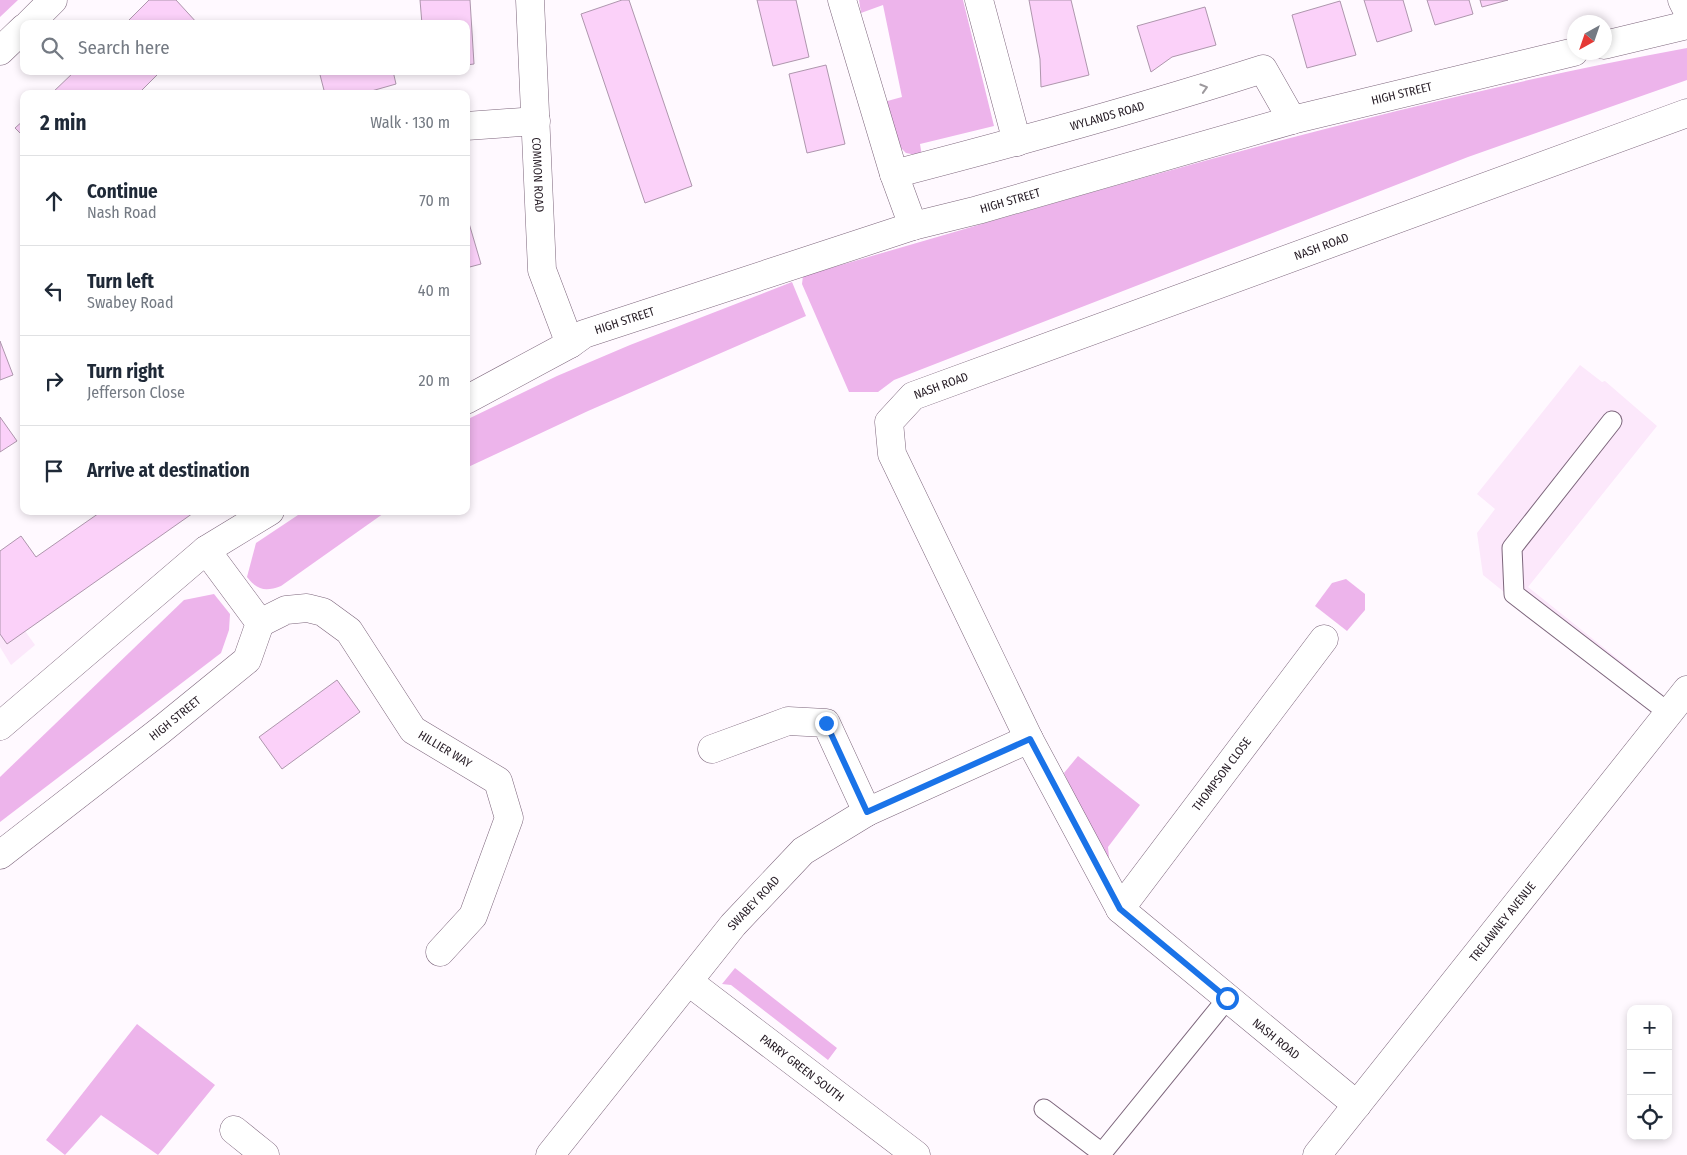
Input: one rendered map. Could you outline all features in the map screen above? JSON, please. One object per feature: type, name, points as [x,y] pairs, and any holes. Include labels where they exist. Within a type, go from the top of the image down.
[{"type":"street","points":[[32,20],[53,0]]},
{"type":"street","name":"COMMON ROAD","points":[[530,0],[542,270],[570,344]]},
{"type":"street","points":[[842,0],[894,174],[914,226]]},
{"type":"street","points":[[979,0],[1017,142]]},
{"type":"street","points":[[1682,0],[1687,10]]},
{"type":"street","points":[[1612,43],[1687,25]]},
{"type":"street","points":[[0,52],[20,32]]},
{"type":"street","name":"HIGH STREET","points":[[470,398],[570,344],[584,334],[914,226],[978,210],[1292,120],[1567,54]]},
{"type":"street","name":"WYLANDS ROAD","points":[[894,174],[1158,102],[1263,69],[1292,120]]},
{"type":"street","name":"NASH ROAD","points":[[1357,1104],[1120,909],[1030,739],[892,454],[889,422],[912,396],[1687,113]]},
{"type":"street","points":[[470,126],[536,121]]},
{"type":"street","points":[[3,716],[206,550],[263,515]]},
{"type":"street","points":[[206,550],[260,623]]},
{"type":"street","name":"HILLIER WAY","points":[[260,623],[286,610],[307,608],[323,612],[349,631],[413,730],[498,780],[509,818],[473,916],[440,952]]},
{"type":"street","name":"HIGH STREET","points":[[0,855],[161,730],[247,660],[260,623]]},
{"type":"street","name":"THOMPSON CLOSE","points":[[1120,909],[1324,639]]},
{"type":"street","name":"TRELAWNEY AVENUE","points":[[1317,1155],[1687,690]]},
{"type":"street","points":[[712,749],[788,721],[826,723],[867,812]]},
{"type":"street","name":"SWABEY ROAD","points":[[550,1155],[733,925],[803,851],[867,812],[1030,739]]},
{"type":"street","name":"PARRY GREEN SOUTH","points":[[689,982],[916,1155]]},
{"type":"street","points":[[234,1130],[265,1155]]},
{"type":"lane","points":[[1612,421],[1512,548],[1514,594],[1669,713]]},
{"type":"lane","points":[[1044,1109],[1102,1153],[1227,998]]},
{"type":"shaded area","points":[[0,0],[18,0],[0,17]]},
{"type":"shaded area","points":[[859,0],[963,0],[994,126],[920,144],[922,156],[906,153],[893,140],[880,103],[902,97],[883,5],[861,13]]},
{"type":"shaded area","points":[[1687,48],[1687,80],[1468,157],[894,380],[878,392],[849,392],[802,284],[803,276],[1242,151],[1464,95],[1575,70]]},
{"type":"shaded area","points":[[792,282],[806,316],[588,411],[470,466],[470,418],[557,376],[630,345]]},
{"type":"shaded area","points":[[1580,365],[1602,382],[1605,381],[1657,426],[1528,587],[1638,675],[1627,691],[1483,575],[1477,533],[1495,509],[1477,494]]},
{"type":"shaded area","points":[[298,515],[381,515],[281,586],[270,589],[262,589],[254,585],[247,577],[256,543]]},
{"type":"shaded area","points":[[1346,579],[1365,594],[1365,610],[1347,631],[1315,606],[1332,583]]},
{"type":"shaded area","points":[[214,594],[230,614],[229,630],[221,653],[0,822],[0,777],[184,600]]},
{"type":"shaded area","points":[[0,596],[35,645],[11,665],[0,647]]},
{"type":"shaded area","points":[[1078,756],[1140,805],[1108,847],[1109,857],[1102,856],[1064,773]]},
{"type":"shaded area","points":[[735,968],[837,1048],[828,1060],[731,985],[722,984]]},
{"type":"shaded area","points":[[137,1024],[215,1085],[158,1155],[101,1115],[65,1155],[46,1140]]},
{"type":"building","points":[[149,0],[176,0],[194,20],[129,20]]},
{"type":"building","points":[[420,0],[470,0],[474,64],[470,64],[470,20],[422,20]]},
{"type":"building","points":[[622,0],[629,0],[692,186],[645,203],[581,14]]},
{"type":"building","points":[[757,0],[796,0],[809,57],[773,66]]},
{"type":"building","points":[[1029,0],[1071,0],[1089,75],[1041,87],[1040,59]]},
{"type":"building","points":[[1364,0],[1403,0],[1412,31],[1377,42]]},
{"type":"building","points":[[1427,0],[1469,0],[1473,14],[1435,25]]},
{"type":"building","points":[[1480,0],[1508,0],[1482,7]]},
{"type":"building","points":[[1340,1],[1356,55],[1307,68],[1292,15]]},
{"type":"building","points":[[1205,7],[1216,45],[1172,57],[1151,72],[1137,26]]},
{"type":"building","points":[[826,65],[845,144],[807,153],[789,74]]},
{"type":"building","points":[[71,75],[157,75],[142,90],[55,90]]},
{"type":"building","points":[[320,75],[394,75],[396,84],[375,90],[324,90]]},
{"type":"building","points":[[20,124],[20,133],[15,128]]},
{"type":"building","points":[[470,227],[481,264],[470,267]]},
{"type":"building","points":[[0,341],[13,375],[0,380]]},
{"type":"building","points":[[0,417],[17,441],[0,452]]},
{"type":"building","points":[[96,515],[190,515],[7,644],[0,634],[0,551],[21,536],[36,557]]},
{"type":"building","points":[[337,680],[360,712],[282,769],[259,737]]},
{"type":"route","points":[[826,723],[867,812],[1030,739],[1120,909],[1227,998]]}]
